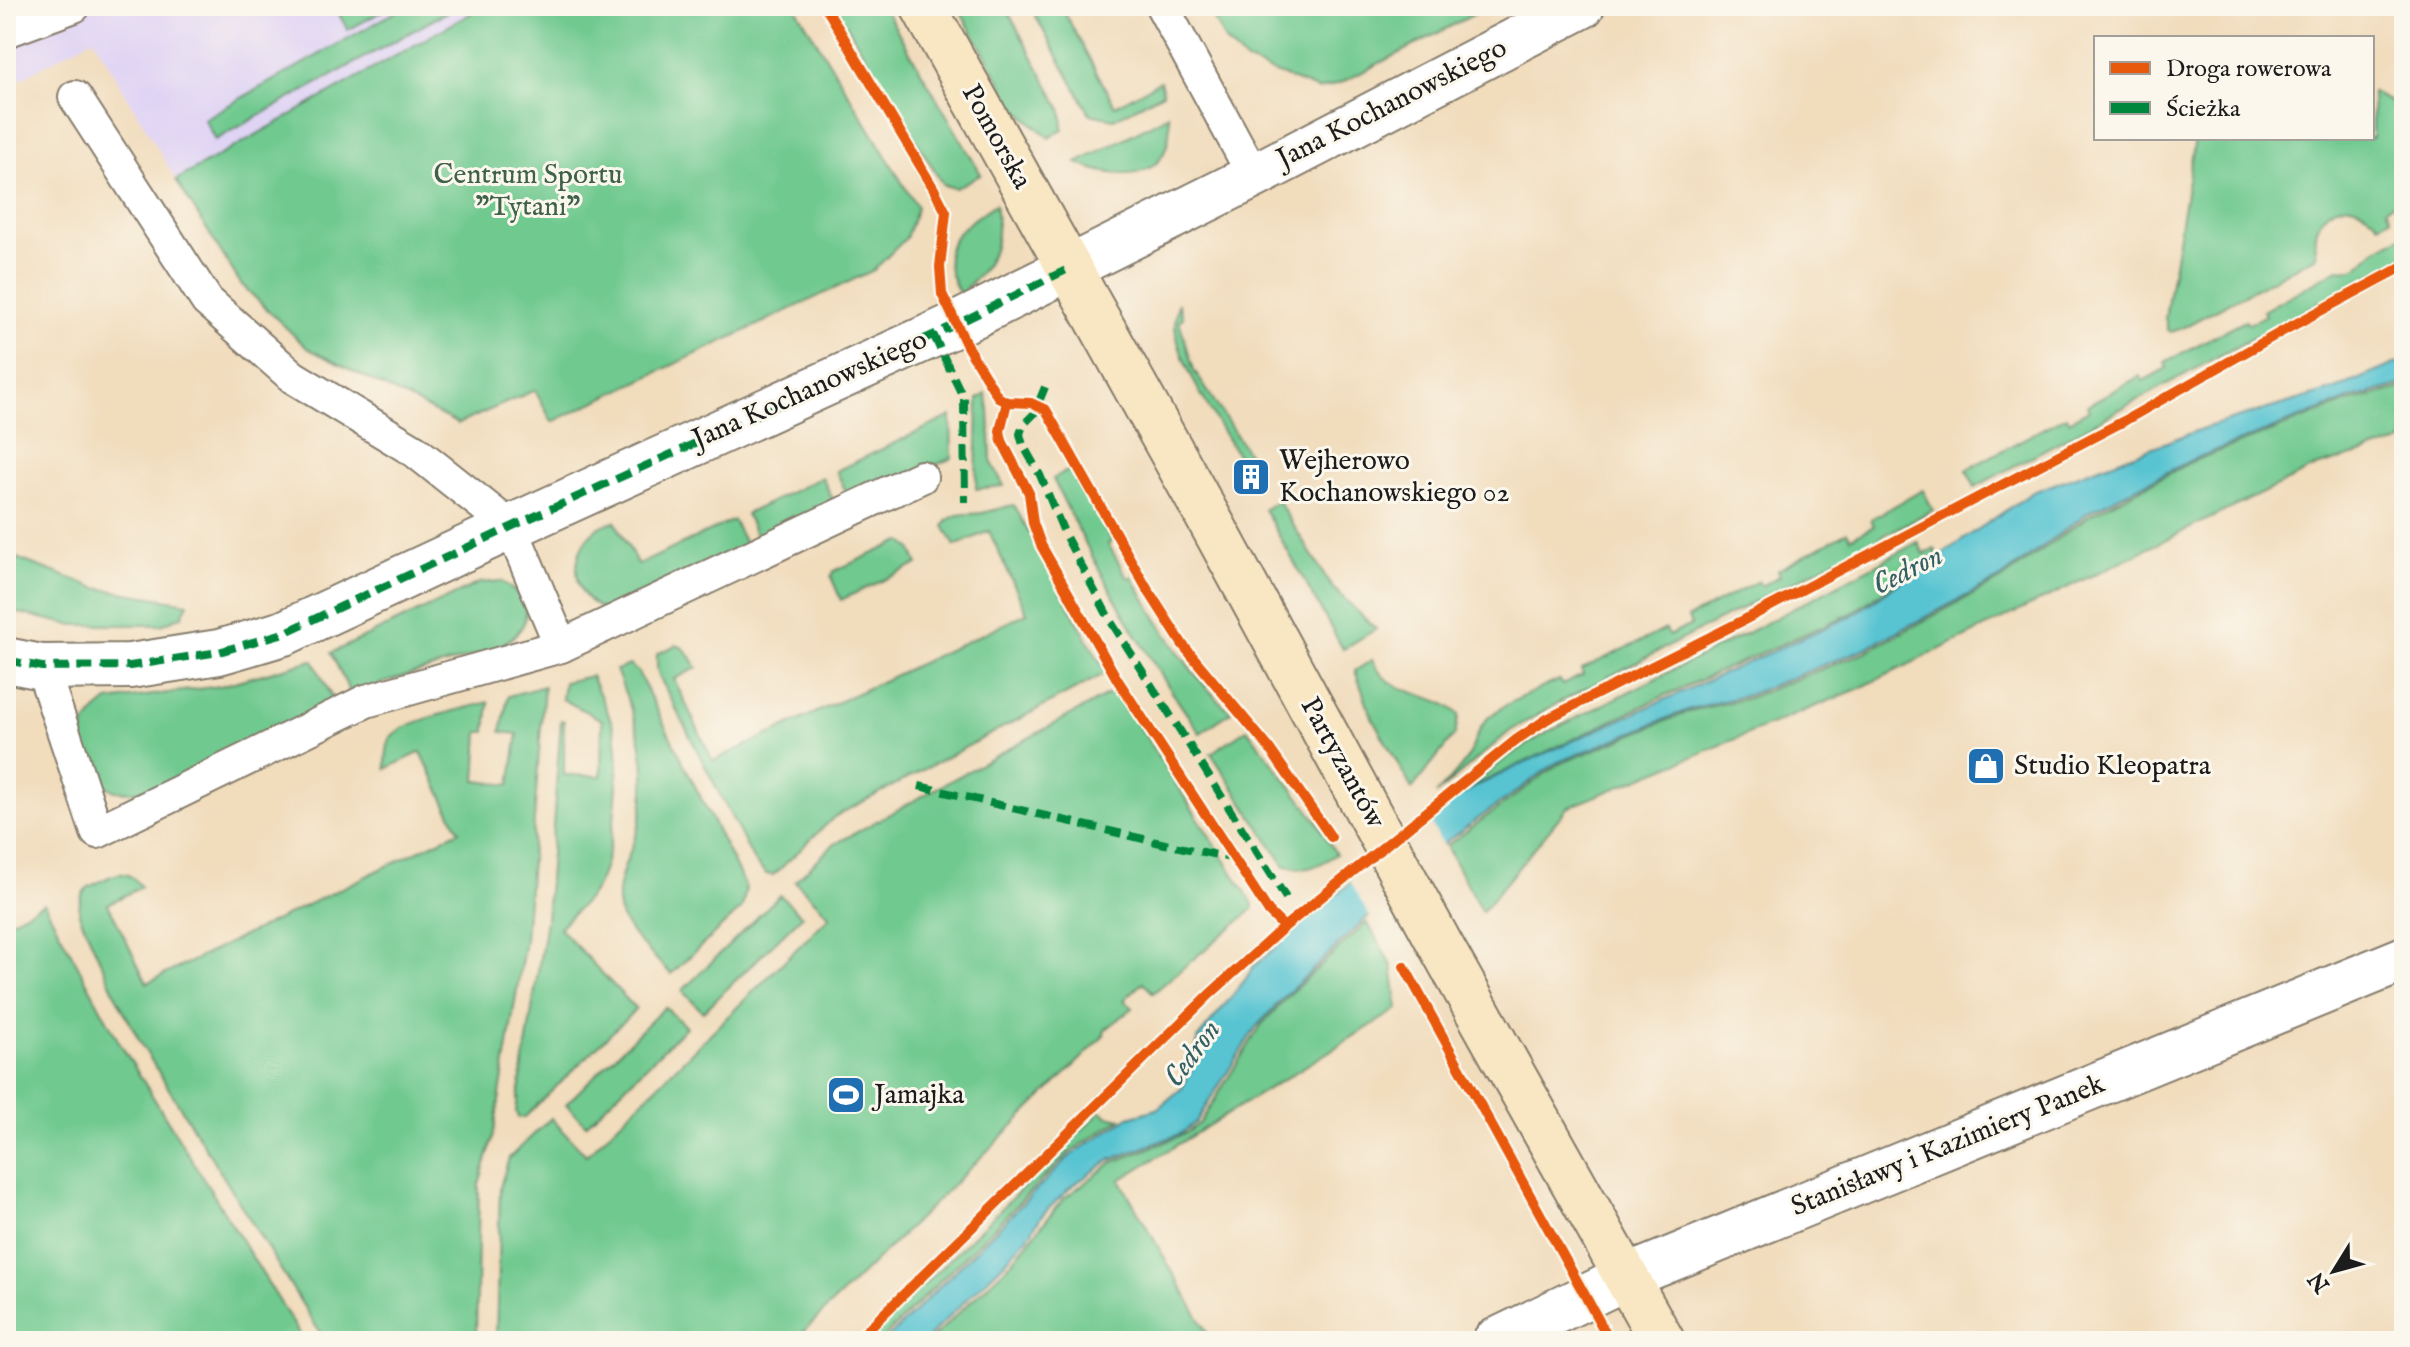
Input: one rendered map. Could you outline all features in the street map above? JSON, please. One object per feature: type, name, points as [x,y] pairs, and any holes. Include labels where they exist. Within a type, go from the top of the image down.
[{"type":"street","name":"Pomorska","points":[[923,6],[1068,269]]},
{"type":"street","name":"Jana Kochanowskiego","points":[[24,663],[130,666],[219,652],[284,633],[957,324],[1254,176],[1582,6]]},
{"type":"street","name":"Partyzantów","points":[[1068,269],[1662,1341]]},
{"type":"street","name":"Stanisławy i Kazimiery Panek","points":[[1495,1341],[1627,1277],[2404,959]]},
{"type":"lane","points":[[6,31],[74,6]]},
{"type":"lane","points":[[1162,6],[1254,176]]},
{"type":"lane","points":[[75,97],[207,301],[293,377],[415,451],[511,527],[561,646]]},
{"type":"lane","points":[[24,663],[97,832],[366,701],[561,646],[921,477]]},
{"type":"shaded area","points":[[6,6],[484,6],[176,180],[93,38],[6,87]]},
{"type":"green space","points":[[334,6],[392,6],[348,30]]},
{"type":"green space","points":[[406,6],[458,6],[215,140],[204,119]]},
{"type":"green space","name":"Centrum Sportu \"Tytani\"","points":[[484,6],[795,6],[917,207],[906,238],[874,270],[552,422],[535,390],[458,424],[307,348],[241,284],[176,180]]},
{"type":"green space","points":[[835,6],[883,6],[981,174],[956,188],[943,185]]},
{"type":"green space","points":[[957,6],[1005,6],[1062,111],[1063,129],[1049,138],[1022,114]]},
{"type":"green space","points":[[1030,6],[1061,6],[1115,106],[1160,81],[1163,93],[1114,119],[1090,114]]},
{"type":"green space","points":[[1207,6],[1255,6],[1260,16],[1279,6],[1490,6],[1343,82],[1319,90],[1247,62],[1226,43]]},
{"type":"green space","points":[[2374,93],[2404,107],[2404,197],[2386,208],[2391,218],[2379,224],[2354,207],[2332,209],[2318,226],[2315,240],[2317,256],[2180,329],[2168,330],[2165,318],[2195,140],[2374,140]]},
{"type":"green space","points":[[1169,115],[1169,136],[1164,152],[1155,164],[1143,171],[1112,173],[1077,163]]},
{"type":"green space","points":[[995,204],[997,232],[992,255],[980,274],[960,294],[948,263],[953,240],[970,222]]},
{"type":"green space","points":[[2404,235],[2404,257],[1975,487],[1966,470],[2066,416],[2069,421],[2089,410],[2087,405],[2140,376],[2143,381],[2167,368],[2165,362],[2245,320],[2249,324],[2265,315],[2263,311],[2338,269],[2355,268],[2376,250]]},
{"type":"green space","points":[[1178,303],[1183,318],[1179,321],[1194,370],[1251,458],[1242,463],[1201,394],[1183,356],[1175,322]]},
{"type":"green space","points":[[2404,387],[2404,441],[2316,467],[1860,688],[1567,808],[1482,912],[1446,846],[1557,765],[1690,711],[1748,698],[1865,652],[2001,580],[2091,514],[2191,462],[2348,402]]},
{"type":"green space","points":[[986,394],[991,461],[1004,486],[976,489],[978,399]]},
{"type":"green space","points":[[951,416],[952,458],[851,502],[836,471]]},
{"type":"green space","points":[[1071,469],[1112,540],[1108,544],[1127,577],[1132,577],[1188,666],[1231,712],[1200,733],[1121,609],[1053,479]]},
{"type":"green space","points":[[822,477],[838,510],[760,545],[746,514]]},
{"type":"green space","points":[[1923,490],[1933,510],[1560,702],[1510,731],[1436,794],[1469,755],[1483,724],[1501,708],[1559,680],[1562,685],[1583,675],[1582,669],[1666,629],[1669,636],[1691,625],[1688,618],[1758,581],[1761,586],[1780,576],[1778,570],[1847,532],[1851,538],[1874,526],[1871,519]]},
{"type":"green space","points":[[1278,501],[1332,587],[1376,629],[1343,649],[1264,509]]},
{"type":"green space","points":[[1014,505],[1106,673],[834,817],[778,871],[773,875],[766,874],[754,861],[660,678],[657,654],[680,646],[695,664],[697,668],[674,679],[713,761],[1027,613],[989,531],[955,546],[944,526],[955,516]]},
{"type":"green space","points":[[733,520],[749,551],[613,613],[595,605],[582,590],[577,570],[581,550],[592,533],[603,526],[615,521],[638,565]]},
{"type":"green space","points":[[901,541],[911,548],[918,564],[841,600],[831,577],[834,571]]},
{"type":"green space","points":[[1918,542],[1924,554],[1935,549],[1937,555],[1850,614],[1666,695],[1470,788],[1507,757],[1550,731],[1749,632]]},
{"type":"green space","points":[[6,554],[96,588],[188,603],[182,616],[161,625],[71,625],[6,610]]},
{"type":"green space","points":[[501,581],[514,591],[526,610],[521,628],[514,636],[490,651],[350,693],[331,653],[479,583]]},
{"type":"green space","points":[[313,660],[334,702],[162,785],[132,792],[115,791],[100,783],[88,770],[81,739],[85,724],[108,701],[220,686]]},
{"type":"green space","points":[[1372,660],[1392,683],[1441,703],[1459,715],[1455,734],[1412,789],[1373,719],[1355,671]]},
{"type":"green space","points":[[630,665],[638,672],[746,888],[742,908],[671,974],[628,929],[618,902],[620,880],[639,825],[643,803],[641,745],[616,670]]},
{"type":"green space","points":[[591,676],[615,733],[617,791],[614,815],[600,878],[589,897],[559,928],[636,1009],[525,1117],[518,1118],[516,1111],[546,920],[561,720],[564,721],[564,775],[601,776],[602,720],[562,699],[564,682]]},
{"type":"green space","points":[[544,686],[525,940],[493,1138],[479,1184],[476,1341],[325,1341],[143,1047],[79,914],[81,897],[88,887],[121,874],[131,877],[141,887],[108,904],[147,983],[459,831],[421,752],[386,769],[391,737],[422,720],[489,702],[486,732],[479,732],[476,781],[510,785],[518,734],[501,732],[508,696]]},
{"type":"green space","name":"Jamajka","points":[[1116,690],[1253,904],[1252,910],[1153,993],[1143,982],[1124,1000],[1133,1008],[1105,1030],[1099,1041],[794,1341],[496,1341],[500,1187],[509,1158],[551,1118],[586,1155],[593,1149],[830,916],[795,881],[833,845]]},
{"type":"green space","points":[[1247,729],[1315,818],[1336,854],[1311,867],[1284,865],[1211,753]]},
{"type":"green space","points":[[780,895],[802,916],[703,1012],[682,991]]},
{"type":"green space","points":[[44,903],[119,1042],[304,1341],[6,1341],[6,923]]},
{"type":"green space","points":[[1367,922],[1392,966],[1398,1009],[1120,1180],[1212,1341],[929,1341],[1014,1260],[1063,1199],[1113,1162],[1186,1133],[1200,1123],[1261,1025]]},
{"type":"green space","points":[[665,1007],[686,1027],[586,1125],[566,1104]]},
{"type":"green space","points":[[1101,1111],[1107,1116],[1121,1119],[1070,1152],[880,1341],[866,1341]]},
{"type":"water","points":[[2404,360],[2404,384],[2349,399],[2191,460],[2090,511],[2001,578],[1864,649],[1748,695],[1690,709],[1556,763],[1447,841],[1286,995],[1256,1027],[1196,1122],[1180,1134],[1110,1160],[1072,1186],[1043,1214],[1028,1237],[1006,1261],[924,1341],[885,1341],[1071,1155],[1129,1117],[1157,1109],[1182,1088],[1193,1067],[1198,1038],[1253,967],[1430,814],[1530,760],[1851,616],[2033,492],[2204,428],[2338,388]]},
{"type":"pier","points":[[1425,813],[1445,849],[1371,919],[1349,879]]},
{"type":"marked path","points":[[6,660],[42,667],[130,666],[219,652],[284,633],[957,324],[1068,269]]},
{"type":"marked path","points":[[933,334],[964,399],[965,502]]},
{"type":"marked path","points":[[1045,387],[1034,414],[1023,425],[1020,434],[1066,537],[1110,620],[1286,898]]},
{"type":"marked path","points":[[919,786],[1236,859]]},
{"type":"cycle path","points":[[825,6],[946,212],[940,267],[942,294],[968,348],[998,397],[1007,402],[1031,403],[1046,410],[1146,587],[1183,645],[1269,748],[1331,837]]},
{"type":"cycle path","points":[[856,1341],[1209,995],[1284,927],[1516,740],[1547,719],[1744,620],[2124,421],[2404,266]]},
{"type":"cycle path","points":[[1007,402],[1000,431],[1002,441],[1029,493],[1033,523],[1041,545],[1117,679],[1269,912],[1284,927]]},
{"type":"cycle path","points":[[1404,966],[1610,1341]]},
{"type":"place","name":"Wejherowo Kochanowskiego 02","points":[[1251,477]]},
{"type":"place","name":"Studio Kleopatra","points":[[1986,766]]},
{"type":"place","name":"Jamajka","points":[[846,1095]]},
{"type":"water label","name":"Cedron","points":[[1908,571]]},
{"type":"water label","name":"Cedron","points":[[1193,1054]]}]
